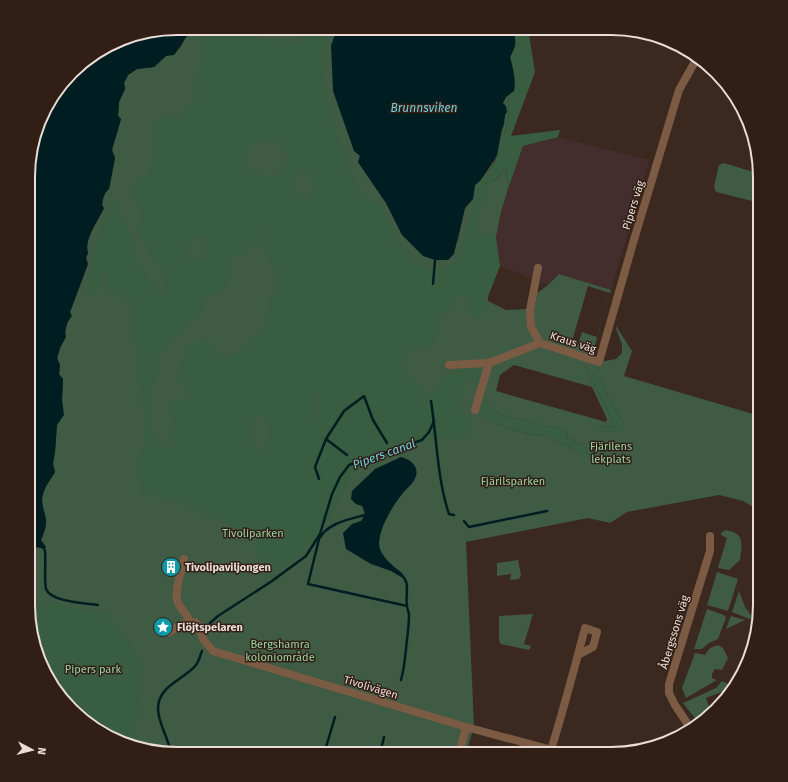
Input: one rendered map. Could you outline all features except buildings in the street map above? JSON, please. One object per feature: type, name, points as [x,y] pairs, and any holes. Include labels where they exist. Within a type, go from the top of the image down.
[{"type":"street","name":"Pipers väg","points":[[599,362],[637,228],[679,90],[695,62]]},
{"type":"street","name":"Kraus väg","points":[[538,268],[530,310],[531,328],[540,344]]},
{"type":"street","name":"Kraus väg","points":[[449,365],[489,363],[540,344],[599,362]]},
{"type":"street","points":[[476,410],[489,363]]},
{"type":"street","name":"Åbergssons väg","points":[[688,724],[669,693],[669,684],[710,551],[710,536]]},
{"type":"street","points":[[169,632],[189,619],[178,602],[176,595],[184,559]]},
{"type":"street","name":"Tivolivägen","points":[[189,619],[199,626],[203,639],[213,651],[534,747]]},
{"type":"street","points":[[552,747],[578,655]]},
{"type":"street","points":[[461,747],[466,727]]},
{"type":"shaded area","points":[[558,137],[649,160],[611,290],[559,274],[548,285],[500,266],[496,237],[501,212],[523,146]]},
{"type":"green space","name":"Tivoliparken","points":[[187,35],[335,35],[331,47],[360,156],[358,162],[386,203],[402,235],[435,260],[447,260],[458,239],[465,208],[473,199],[475,185],[494,161],[492,169],[481,181],[494,181],[506,168],[508,189],[501,212],[496,237],[486,236],[488,301],[506,310],[526,309],[529,332],[536,294],[559,274],[611,290],[592,355],[599,362],[616,359],[622,353],[622,344],[616,326],[632,351],[624,376],[753,414],[753,507],[743,501],[719,495],[627,512],[610,523],[588,518],[466,542],[474,726],[468,747],[159,746],[123,736],[106,728],[91,718],[64,691],[54,676],[46,659],[40,641],[35,614],[35,548],[37,547],[44,549],[46,547],[41,540],[45,530],[46,521],[42,497],[45,488],[55,472],[53,464],[57,425],[63,414],[63,379],[59,374],[60,365],[57,358],[70,312],[88,264],[86,258],[88,253],[86,248],[87,244],[96,222],[103,210],[103,196],[109,189],[115,158],[112,150],[121,119],[118,116],[119,102],[125,89],[124,83],[128,75],[137,69],[154,67],[166,56],[180,48]],"holes":[[[588,286],[610,293],[597,337],[582,332],[577,347],[571,345]],[[514,365],[592,387],[607,419],[606,422],[496,391],[500,375]],[[584,365],[602,381],[608,397],[624,423],[613,430],[607,432],[595,427],[615,426]],[[480,398],[502,415],[568,431],[567,437],[592,451],[592,457],[547,436],[531,435],[493,423]]]},
{"type":"green space","points":[[201,35],[256,35],[263,40],[267,41],[280,39],[284,43],[295,45],[300,42],[298,35],[326,35],[322,77],[339,143],[347,154],[350,172],[357,186],[366,197],[382,206],[399,244],[414,262],[433,270],[446,267],[458,260],[480,181],[492,169],[497,155],[501,135],[504,135],[507,125],[509,105],[508,95],[514,91],[515,87],[510,57],[514,50],[514,35],[529,35],[535,72],[511,136],[560,130],[558,137],[523,146],[508,189],[506,168],[489,186],[481,202],[476,234],[496,237],[500,266],[480,317],[475,319],[467,311],[468,298],[457,296],[453,306],[435,320],[437,330],[433,346],[411,349],[401,365],[430,398],[444,375],[468,366],[489,363],[483,385],[468,378],[464,381],[460,410],[469,418],[464,441],[438,437],[412,445],[349,475],[319,539],[310,543],[304,552],[280,569],[268,571],[255,554],[255,536],[178,501],[143,494],[138,460],[145,446],[144,409],[130,301],[107,290],[108,273],[102,270],[98,292],[86,294],[97,240],[105,221],[109,204],[109,189],[131,234],[136,258],[144,271],[146,278],[156,284],[159,292],[162,294],[167,293],[164,273],[156,265],[155,257],[144,244],[140,232],[142,215],[139,202],[132,196],[132,186],[151,174],[151,163],[155,160],[158,149],[153,136],[159,130],[155,125],[162,115],[176,120],[193,100],[194,95],[192,87],[197,70],[201,66],[206,65]],"holes":[[[262,140],[274,142],[280,145],[288,154],[286,168],[279,174],[266,176],[256,172],[245,161],[243,157],[250,146]],[[299,171],[303,172],[311,179],[313,193],[310,197],[304,198],[292,183]],[[259,228],[262,229],[265,235],[263,245],[259,237]],[[196,235],[203,236],[208,244],[207,255],[201,261],[197,259],[189,260],[185,255],[189,251],[190,240]],[[252,245],[262,248],[270,259],[279,280],[278,290],[269,299],[270,313],[260,335],[235,354],[222,358],[208,340],[188,345],[178,374],[178,383],[186,387],[193,396],[172,403],[171,414],[175,423],[171,448],[164,447],[154,434],[150,424],[149,414],[151,386],[159,370],[158,358],[173,338],[198,314],[206,296],[224,287],[229,278],[232,258],[244,252]],[[317,394],[321,396],[320,406],[315,419],[312,421]],[[258,417],[265,418],[273,431],[264,443],[267,450],[262,452],[253,442],[252,429],[254,419]]]},
{"type":"green space","points":[[508,95],[508,120],[504,135],[501,135],[506,109],[502,103]]},
{"type":"green space","points":[[724,163],[753,172],[753,201],[716,192],[714,187],[719,165]]},
{"type":"green space","points":[[583,363],[602,381],[608,397],[624,423],[619,431],[604,432],[595,429],[595,427],[615,426]]},
{"type":"green space","points":[[479,397],[502,415],[568,431],[567,437],[592,451],[593,458],[547,436],[531,435],[493,423],[475,410]]},
{"type":"green space","points":[[726,530],[732,531],[741,540],[740,560],[729,570],[718,568],[727,538],[721,535],[721,533]]},
{"type":"green space","points":[[518,560],[521,575],[519,579],[510,580],[511,574],[497,576],[497,563]]},
{"type":"green space","points":[[717,572],[738,579],[728,611],[707,605]]},
{"type":"green space","points":[[739,591],[745,607],[753,618],[749,619],[732,612]]},
{"type":"green space","name":"Pipers park","points":[[48,603],[108,614],[142,663],[135,740],[114,732],[98,723],[84,712],[64,691],[54,676],[46,659],[36,623],[35,610]]},
{"type":"green space","points":[[707,609],[724,615],[726,618],[718,639],[709,643],[702,649],[694,649]]},
{"type":"green space","points":[[533,614],[524,644],[531,646],[529,650],[501,644],[499,640],[499,616]]},
{"type":"green space","points":[[731,616],[745,620],[726,629]]},
{"type":"green space","points":[[718,645],[723,648],[728,658],[722,670],[715,669],[712,674],[712,678],[717,680],[686,698],[682,688],[695,653],[705,655],[710,648]]},
{"type":"green space","points":[[722,681],[729,684],[724,691],[706,698],[709,707],[696,719],[683,703],[716,688]]},
{"type":"water","points":[[168,35],[189,35],[184,39],[174,55],[166,56],[154,67],[137,69],[128,75],[124,83],[125,89],[119,102],[118,116],[121,119],[112,150],[115,158],[109,189],[103,198],[102,205],[104,208],[88,241],[88,253],[86,258],[88,264],[70,312],[72,316],[66,326],[66,337],[57,358],[60,365],[59,374],[63,379],[62,400],[64,415],[57,425],[53,464],[55,472],[45,488],[42,498],[46,522],[41,540],[46,547],[44,549],[37,547],[35,548],[35,168],[40,141],[46,123],[59,98],[84,70],[98,59],[123,46],[141,40]]},
{"type":"water","name":"Brunnsviken","points":[[335,35],[514,35],[515,44],[510,57],[515,87],[514,91],[506,97],[503,103],[506,106],[507,112],[501,132],[497,155],[480,181],[475,185],[473,199],[465,208],[454,254],[448,260],[435,260],[423,256],[402,235],[386,203],[358,162],[360,156],[354,151],[333,91],[331,46]]},
{"type":"water","points":[[401,457],[413,463],[417,472],[416,476],[414,481],[399,498],[390,512],[382,528],[379,543],[384,557],[403,574],[401,577],[391,571],[371,564],[346,549],[343,533],[352,524],[361,521],[365,514],[362,506],[356,504],[351,499],[352,491],[375,469]]},
{"type":"waterway","points":[[433,284],[435,260]]},
{"type":"waterway","points":[[319,479],[315,467],[326,439],[344,411],[364,396],[373,420],[387,443]]},
{"type":"waterway","points":[[431,401],[442,486],[449,514],[454,515]]},
{"type":"waterway","name":"Pipers canal","points":[[210,623],[306,556],[320,534],[332,494],[340,477],[349,465],[422,440],[429,432],[434,421]]},
{"type":"waterway","points":[[326,439],[347,455]]},
{"type":"waterway","points":[[464,521],[469,527],[547,511]]},
{"type":"waterway","points":[[365,515],[339,522],[327,529],[319,539],[308,584],[407,606]]},
{"type":"waterway","points":[[44,549],[45,585],[49,593],[54,597],[69,601],[98,605]]},
{"type":"waterway","points":[[401,575],[406,581],[407,585],[407,607],[409,615],[405,661],[401,680]]},
{"type":"waterway","name":"Pipers canal","points":[[169,747],[158,714],[159,701],[167,688],[196,665],[202,651]]},
{"type":"waterway","points":[[326,747],[335,717]]},
{"type":"waterway","points":[[382,747],[384,737]]},
{"type":"place","name":"Tivolipaviljongen","points":[[171,567]]},
{"type":"place","name":"Flöjtspelaren","points":[[163,627]]},
{"type":"park label","name":"Fjärilens lekplats","points":[[611,452]]},
{"type":"park label","name":"Fjärilsparken","points":[[513,481]]},
{"type":"park label","name":"Bergshamra koloniområde","points":[[280,650]]}]
